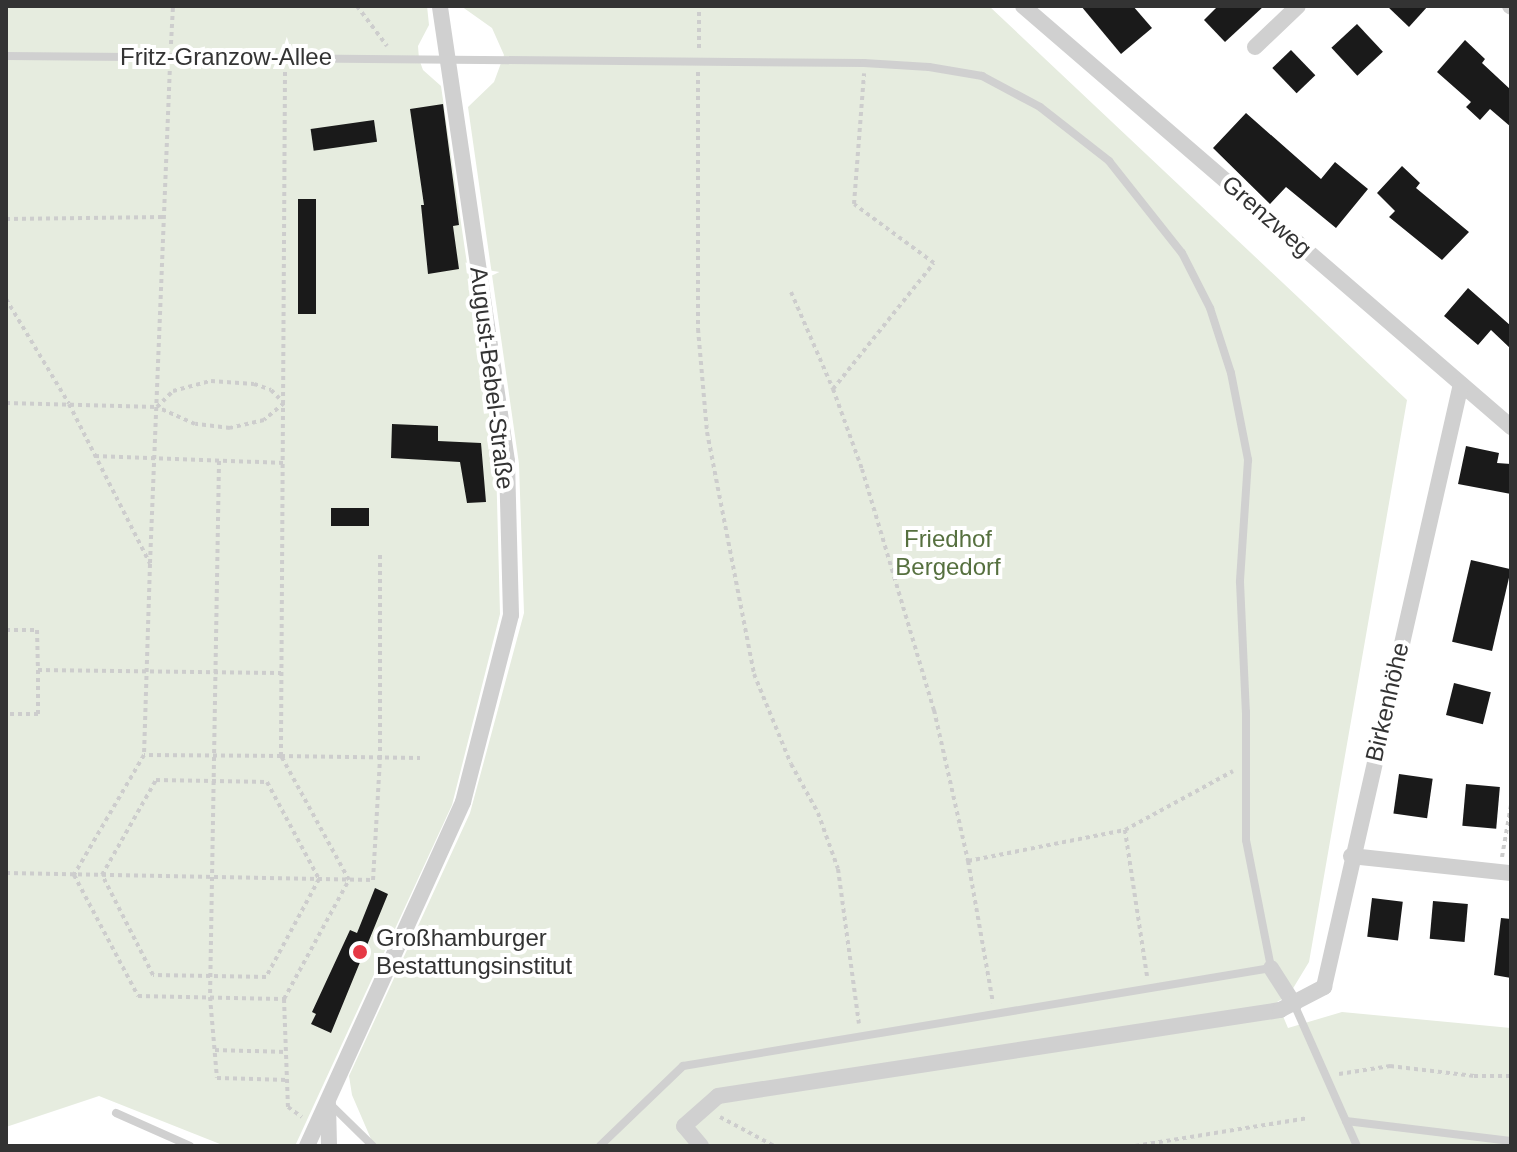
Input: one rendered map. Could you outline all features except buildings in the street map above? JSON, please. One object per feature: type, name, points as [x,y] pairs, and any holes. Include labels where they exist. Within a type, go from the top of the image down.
[{"type":"street","name":"August-Bebel-Straße","points":[[307,1146],[463,802],[511,615],[507,461],[440,6]]},
{"type":"street","name":"Grenzweg","points":[[1023,6],[1511,427]]},
{"type":"street","points":[[1255,47],[1298,6]]},
{"type":"street","name":"Birkenhöhe","points":[[1294,1004],[1324,987],[1351,856],[1461,384]]},
{"type":"street","points":[[1351,856],[1505,872]]},
{"type":"street","points":[[701,1146],[684,1126],[718,1096],[1280,1010],[1294,1004],[1271,968]]},
{"type":"street","name":"August-Bebel-Straße","points":[[328,1102],[329,1146]]},
{"type":"lane","name":"Fritz-Granzow-Allee","points":[[6,56],[864,63],[929,67],[982,76],[1040,107],[1109,161],[1182,253],[1210,308],[1231,373],[1248,460],[1240,582],[1246,840],[1271,968]]},
{"type":"lane","points":[[600,1146],[683,1066],[1271,968]]},
{"type":"lane","points":[[1294,1004],[1357,1146]]},
{"type":"lane","points":[[328,1102],[373,1146]]},
{"type":"lane","points":[[116,1113],[190,1146]]},
{"type":"lane","points":[[1346,1121],[1511,1141]]},
{"type":"path","points":[[74,875],[144,755],[173,6]]},
{"type":"path","points":[[357,6],[398,59]]},
{"type":"path","points":[[699,6],[698,329],[707,432],[754,674],[791,764],[818,813],[838,869],[861,1036]]},
{"type":"path","points":[[285,58],[281,756],[349,880]]},
{"type":"path","points":[[833,389],[934,263],[854,204],[864,63]]},
{"type":"path","points":[[6,219],[164,217]]},
{"type":"path","points":[[791,292],[833,389],[905,608],[934,710],[968,861],[995,1014]]},
{"type":"path","points":[[6,299],[69,404],[150,564]]},
{"type":"path","points":[[157,407],[173,391],[211,381],[254,384],[271,390],[284,403]]},
{"type":"path","points":[[6,403],[157,407],[195,424],[230,428],[264,420],[284,403]]},
{"type":"path","points":[[95,456],[284,463]]},
{"type":"path","points":[[219,461],[210,977],[217,1078],[287,1080]]},
{"type":"path","points":[[6,873],[373,880],[380,759],[380,553]]},
{"type":"path","points":[[6,630],[37,630],[38,670],[38,714],[6,714]]},
{"type":"path","points":[[38,670],[281,673]]},
{"type":"path","points":[[144,755],[420,758]]},
{"type":"path","points":[[968,861],[1125,830],[1246,765]]},
{"type":"path","points":[[102,875],[156,780],[213,780],[267,782],[319,879]]},
{"type":"path","points":[[1505,872],[1511,805]]},
{"type":"path","points":[[1125,830],[1149,988]]},
{"type":"path","points":[[74,875],[138,996],[284,999]]},
{"type":"path","points":[[102,875],[153,975],[210,977],[266,977],[319,879]]},
{"type":"path","points":[[317,1125],[288,1107],[284,999],[349,880]]},
{"type":"path","points":[[215,1050],[286,1052]]},
{"type":"path","points":[[1326,1076],[1390,1066],[1474,1076],[1511,1076]]},
{"type":"path","points":[[704,1108],[774,1146]]},
{"type":"path","points":[[1135,1146],[1307,1118]]},
{"type":"green space","points":[[6,6],[427,6],[429,25],[418,46],[419,59],[423,70],[441,86],[496,462],[500,614],[452,805],[295,1146],[225,1146],[99,1096],[6,1127]]},
{"type":"green space","name":"Friedhof Bergedorf","points":[[461,6],[989,6],[1407,400],[1309,962],[1289,995],[1277,1002],[1288,1028],[1342,1012],[1511,1028],[1511,1146],[374,1146],[352,1095],[349,1076],[470,813],[524,613],[519,464],[468,107],[494,82],[504,55],[492,28]]},
{"type":"place","name":"Großhamburger Bestattungsinstitut","points":[[360,952]]}]
